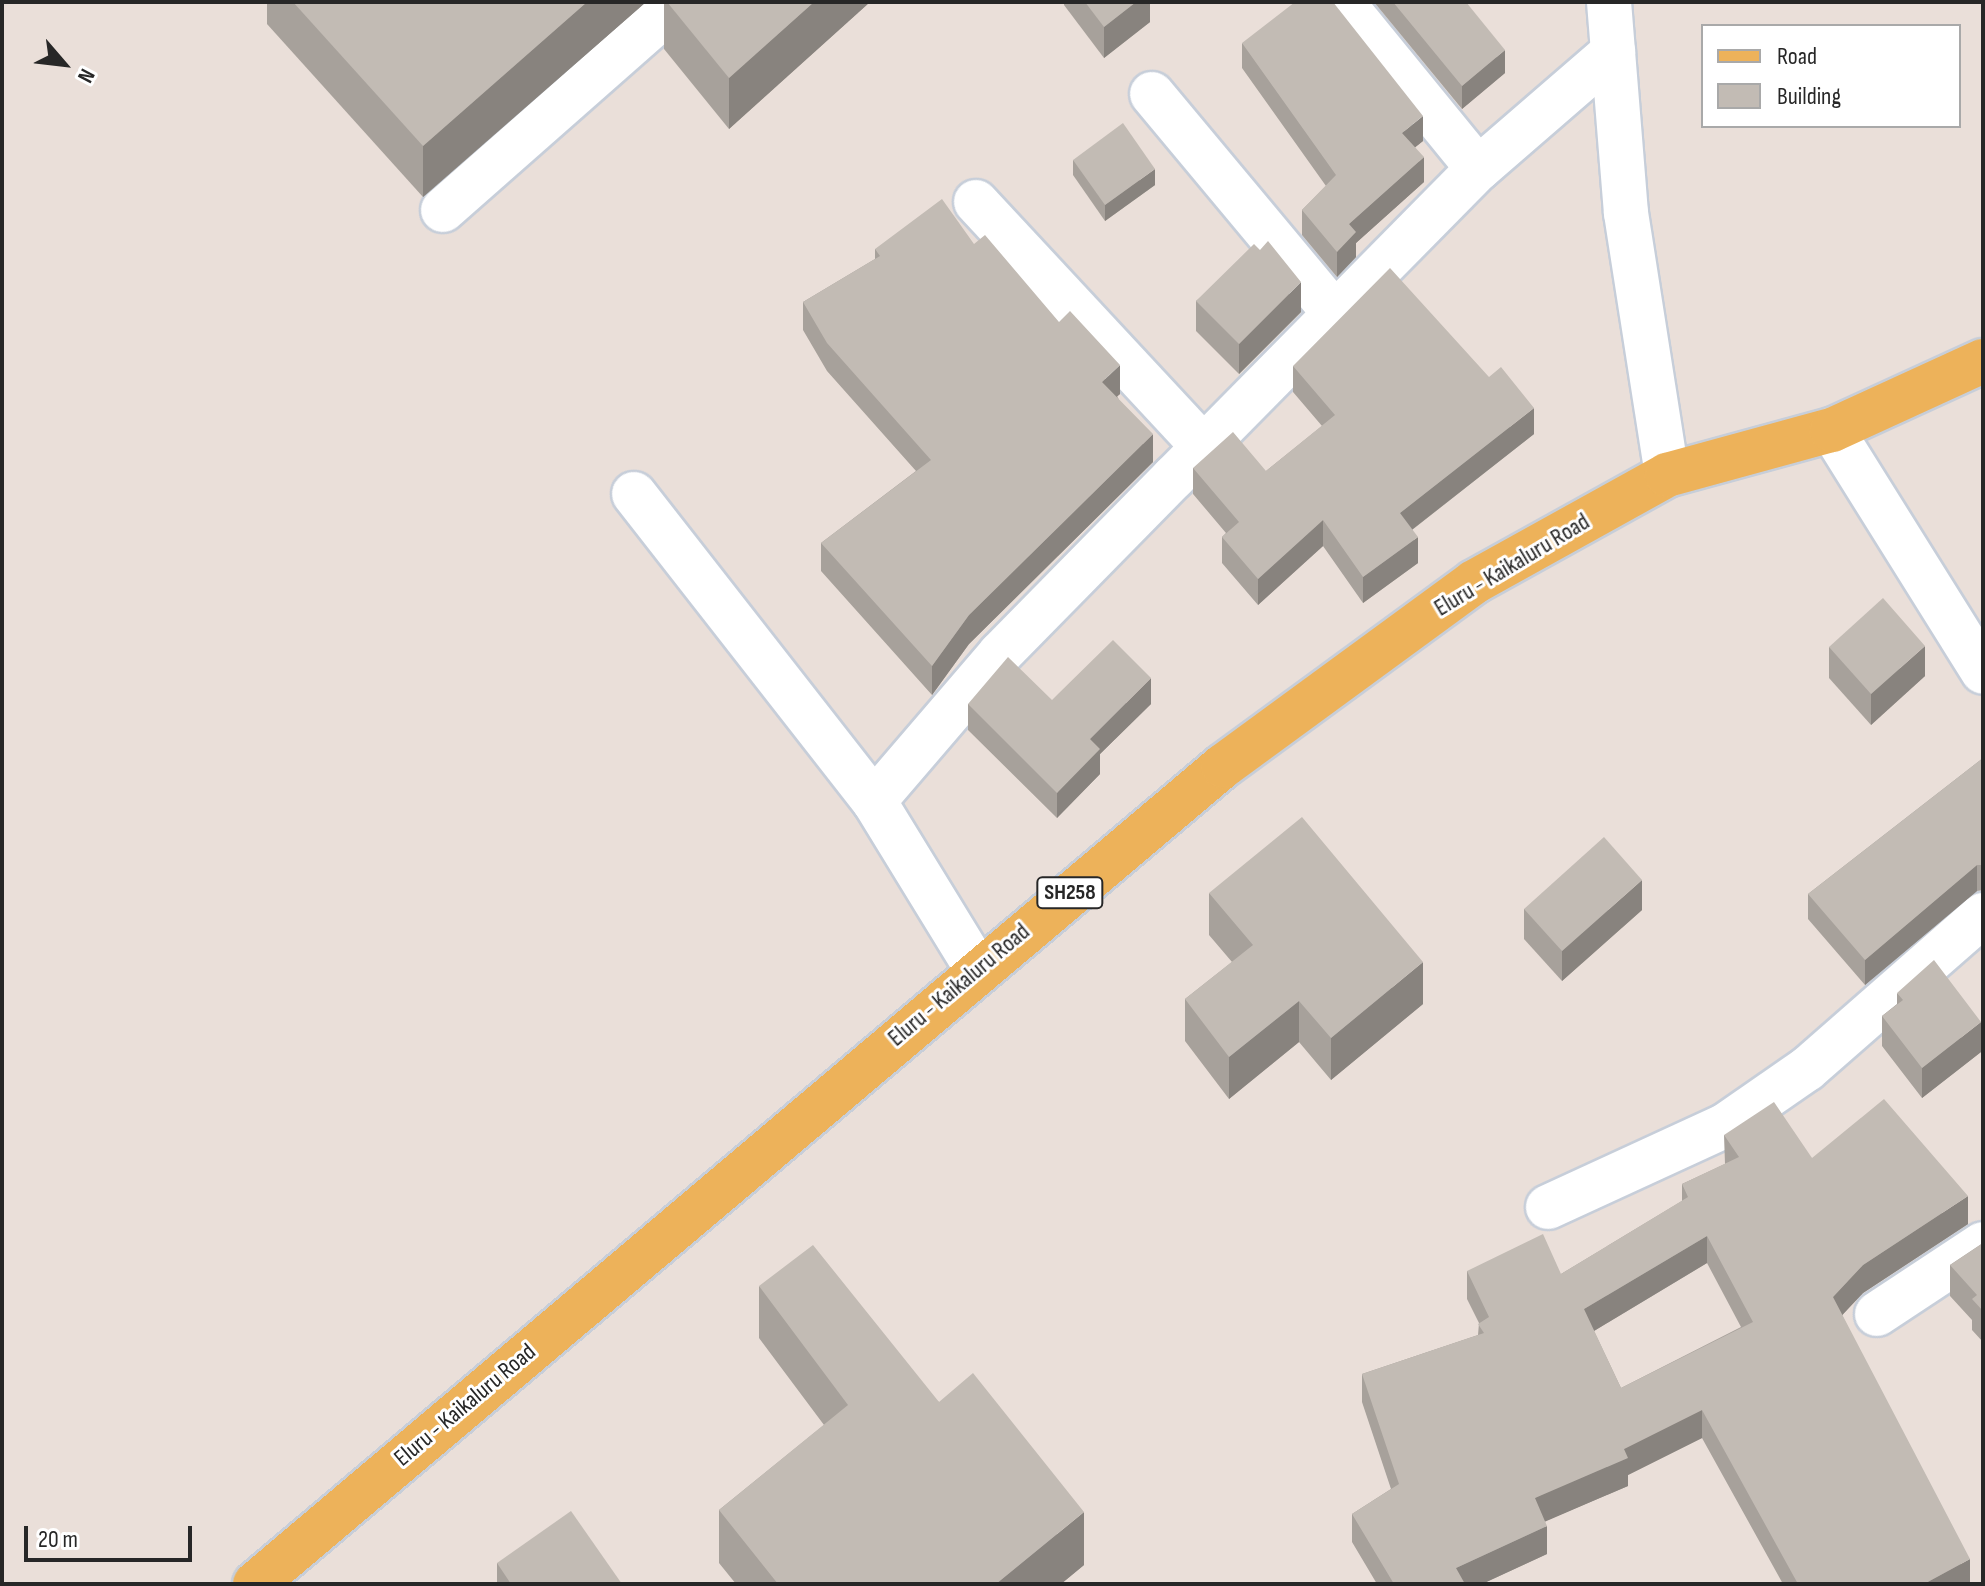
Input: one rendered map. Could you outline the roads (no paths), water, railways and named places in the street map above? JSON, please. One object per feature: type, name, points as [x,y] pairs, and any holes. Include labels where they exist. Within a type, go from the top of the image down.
[{"type":"main road","name":"Eluru - Kaikaluru Road","points":[[255,1584],[977,969],[1223,766],[1474,582],[1667,475],[1832,430],[1983,361]]},
{"type":"street","points":[[443,210],[679,2]]},
{"type":"street","points":[[1342,2],[1478,169]]},
{"type":"street","points":[[1609,2],[1626,213],[1667,475]]},
{"type":"street","points":[[874,801],[1000,654],[1478,169],[1613,52]]},
{"type":"street","points":[[1152,94],[1336,315]]},
{"type":"street","points":[[976,202],[1204,447]]},
{"type":"street","points":[[1832,430],[1983,672]]},
{"type":"street","points":[[634,494],[874,801],[977,969]]},
{"type":"street","points":[[1548,1207],[1726,1125],[1807,1069],[1983,915]]},
{"type":"street","points":[[1877,1314],[1983,1244]]}]
